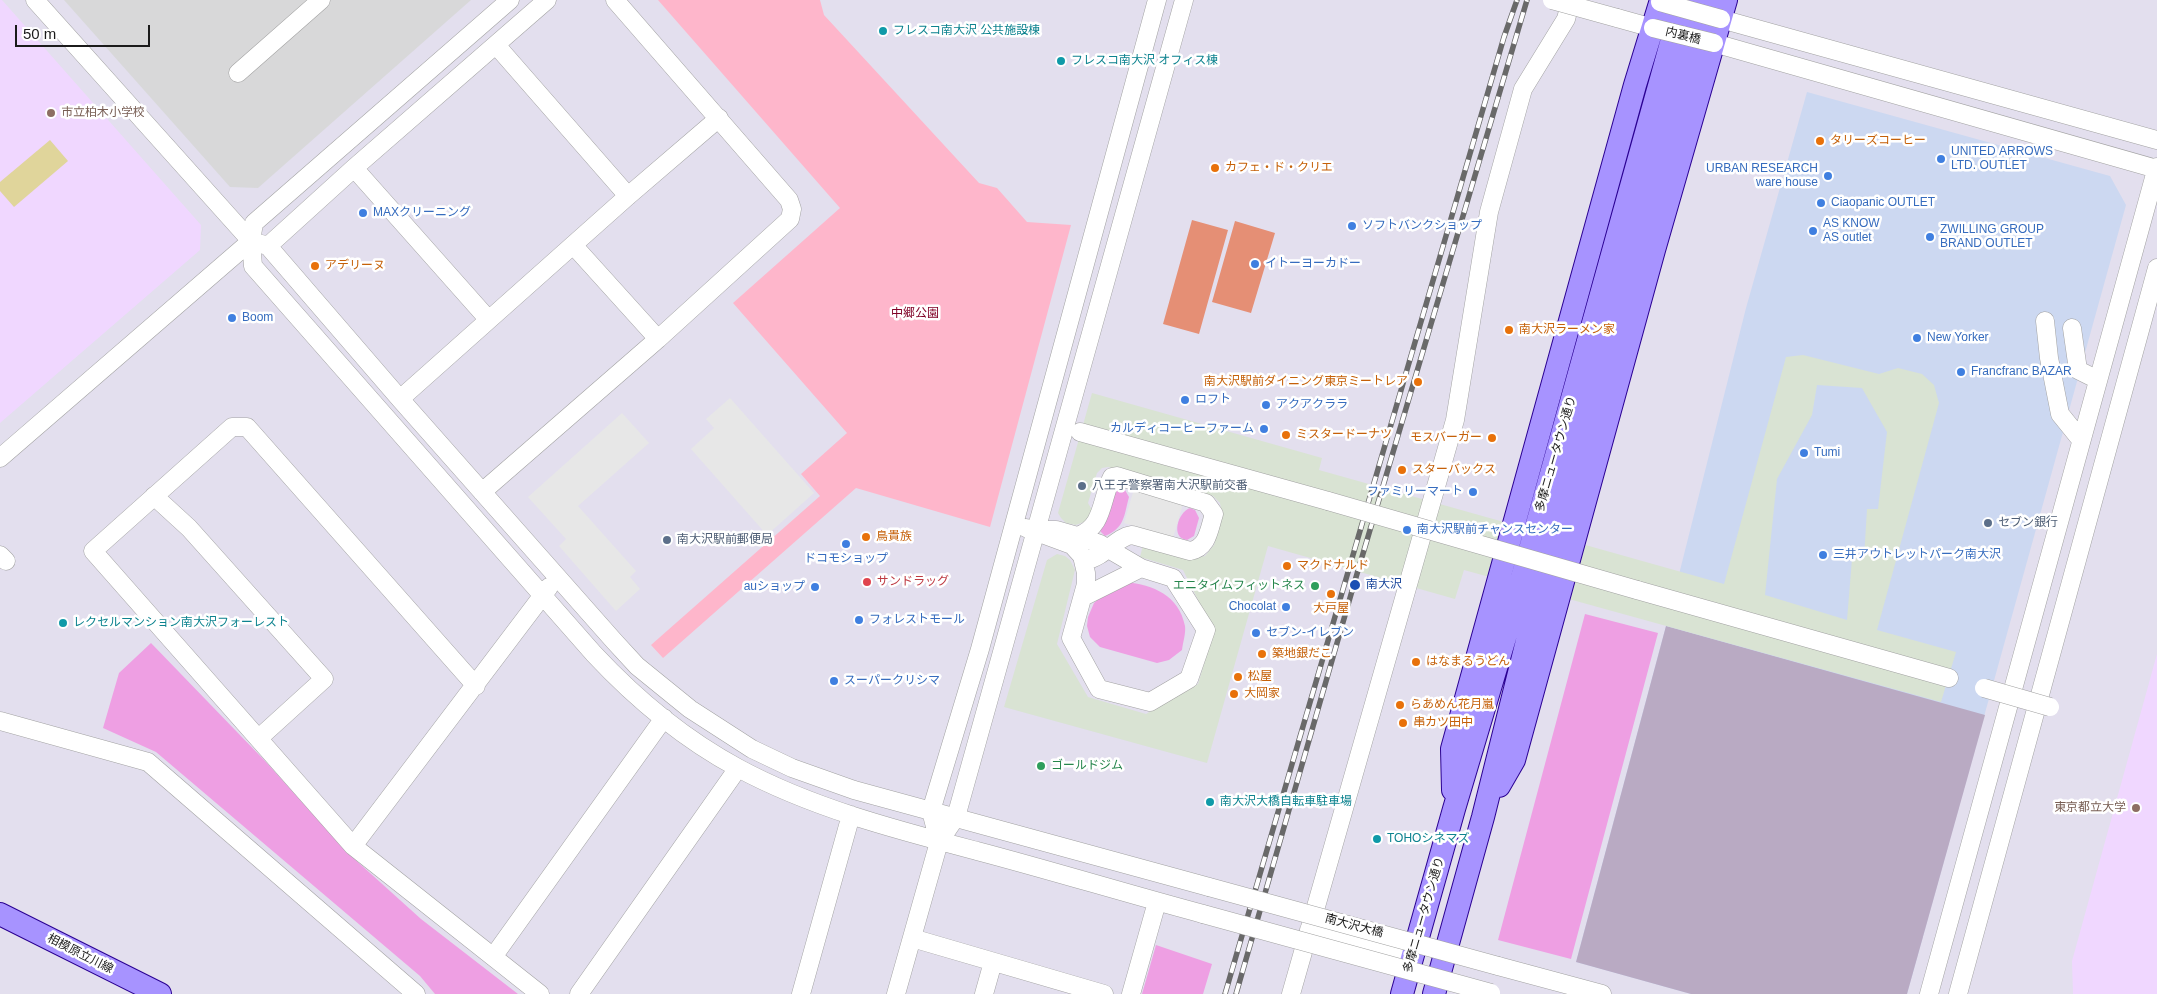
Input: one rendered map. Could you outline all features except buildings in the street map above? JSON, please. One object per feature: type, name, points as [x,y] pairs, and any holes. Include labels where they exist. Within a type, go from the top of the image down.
[{"type":"main road","name":"多摩ニュータウン通り","points":[[1402,994],[1514,605],[1683,0]]},
{"type":"main road","name":"多摩ニュータウン通り","points":[[1434,994],[1483,816],[1532,621],[1704,0]]},
{"type":"main road","points":[[1454,809],[1452,749],[1653,28],[1658,1]]},
{"type":"main road","points":[[1483,816],[1514,760],[1654,250],[1724,9]]},
{"type":"main road","name":"相模原立川線","points":[[0,914],[160,994]]},
{"type":"street","points":[[35,0],[251,241],[268,246],[354,168],[547,0]]},
{"type":"street","points":[[238,73],[321,0]]},
{"type":"street","points":[[510,0],[254,224],[251,241],[253,266],[542,596],[614,675],[683,733],[738,768],[781,789],[851,815],[939,842],[1493,993]]},
{"type":"street","points":[[482,492],[658,339],[790,219],[792,214],[789,200],[615,0]]},
{"type":"street","points":[[939,842],[931,811],[977,658],[1157,0]]},
{"type":"street","points":[[896,994],[939,842],[956,817],[1184,0]]},
{"type":"street","name":"内裏橋","points":[[1552,0],[2156,168]]},
{"type":"street","points":[[1291,994],[1455,420],[1489,212],[1523,89],[1566,20],[1572,0]]},
{"type":"street","points":[[1658,1],[1724,9],[2157,140]]},
{"type":"street","points":[[496,45],[628,196]]},
{"type":"street","points":[[400,399],[488,319],[719,118]]},
{"type":"street","points":[[354,168],[488,319]]},
{"type":"street","points":[[1929,994],[2156,168]]},
{"type":"street","points":[[0,458],[251,241]]},
{"type":"street","name":"南大沢大橋","points":[[268,246],[400,399],[614,641],[652,678],[690,709],[752,750],[822,780],[1602,994]]},
{"type":"street","points":[[574,246],[658,339]]},
{"type":"street","points":[[1958,994],[2157,268]]},
{"type":"street","points":[[2045,320],[2049,358],[2060,414],[2081,440]]},
{"type":"street","points":[[2072,328],[2078,370],[2098,380]]},
{"type":"street","points":[[476,686],[247,427],[232,427],[93,551],[353,846],[540,994]]},
{"type":"street","points":[[1080,432],[1949,678]]},
{"type":"street","points":[[1078,536],[1084,534],[1098,519],[1107,485],[1112,477],[1117,476],[1206,503],[1214,514],[1206,541],[1196,550],[1190,551],[1132,535],[1126,536],[1110,550],[1093,560],[1084,561]]},
{"type":"street","points":[[154,496],[189,528],[324,679],[259,738]]},
{"type":"street","points":[[1014,524],[1035,530],[1072,545],[1082,556],[1086,584],[1071,638],[1098,689],[1150,702],[1189,680],[1206,630],[1173,578],[1141,568],[1110,550],[1078,536],[1056,530],[1035,530]]},
{"type":"street","points":[[1083,597],[1141,568]]},
{"type":"street","points":[[353,846],[557,577]]},
{"type":"street","points":[[1984,688],[2050,706]]},
{"type":"street","points":[[493,957],[664,718]]},
{"type":"street","points":[[0,721],[148,762],[409,991]]},
{"type":"street","points":[[579,994],[738,768]]},
{"type":"street","points":[[801,994],[851,815]]},
{"type":"street","points":[[1131,994],[1157,902]]},
{"type":"street","points":[[1309,930],[1412,958]]},
{"type":"street","points":[[912,938],[1104,994]]},
{"type":"street","points":[[984,994],[993,962]]},
{"type":"shaded area","name":"市立柏木小学校","points":[[0,0],[201,225],[200,250],[0,423]]},
{"type":"shaded area","points":[[64,0],[471,0],[258,188],[230,187]]},
{"type":"shaded area","points":[[1807,92],[2110,176],[2126,205],[1907,994],[1691,994],[1576,962],[1666,626],[1746,308]]},
{"type":"shaded area","points":[[50,140],[68,161],[14,207],[0,191],[0,182]]},
{"type":"shaded area","points":[[1192,220],[1228,230],[1199,334],[1163,324]]},
{"type":"shaded area","points":[[1235,221],[1275,233],[1251,313],[1212,302]]},
{"type":"shaded area","points":[[1803,355],[1879,374],[1898,368],[1922,374],[1934,385],[1939,403],[1877,630],[1956,652],[1941,702],[1464,570],[1455,599],[1268,546],[1207,763],[1004,707],[1047,560],[1057,554],[1065,556],[1070,560],[1075,570],[1057,644],[1088,697],[1146,714],[1198,684],[1215,627],[1203,610],[1183,570],[1140,557],[1143,545],[1195,558],[1205,556],[1214,545],[1222,516],[1220,503],[1213,496],[1108,467],[1102,468],[1097,473],[1088,503],[1092,510],[1091,516],[1084,522],[1076,525],[1066,523],[1058,513],[1092,393],[1322,458],[1319,470],[1724,584],[1786,357]],"holes":[[[1817,385],[1862,388],[1887,432],[1878,509],[1867,509],[1864,558],[1852,559],[1847,620],[1765,595],[1777,479],[1812,415]]]},
{"type":"shaded area","points":[[730,398],[814,493],[767,535],[691,449],[714,428],[706,419]]},
{"type":"shaded area","points":[[622,413],[649,443],[578,506],[636,571],[630,577],[640,589],[616,611],[559,546],[566,539],[528,497]]},
{"type":"shaded area","points":[[1134,489],[1183,504],[1173,538],[1124,523]]},
{"type":"shaded area","points":[[1116,490],[1125,490],[1129,497],[1123,520],[1112,533],[1105,536],[1100,531]]},
{"type":"shaded area","points":[[1190,508],[1195,510],[1199,518],[1194,536],[1187,540],[1179,535],[1177,530],[1179,519]]},
{"type":"shaded area","points":[[1126,582],[1155,589],[1171,599],[1182,615],[1185,635],[1182,650],[1169,660],[1157,663],[1100,647],[1090,637],[1087,626],[1088,617],[1094,603],[1108,590]]},
{"type":"shaded area","points":[[1585,614],[1658,633],[1571,959],[1498,940]]},
{"type":"shaded area","points":[[1666,626],[1985,715],[1907,994],[1691,994],[1576,962]]},
{"type":"shaded area","points":[[151,643],[266,762],[350,855],[421,919],[518,994],[435,994],[420,976],[156,752],[103,728],[119,673]]},
{"type":"shaded area","name":"東京都立大学","points":[[2157,654],[2157,994],[2073,994],[2072,961]]},
{"type":"shaded area","points":[[1156,945],[1212,964],[1203,994],[1142,994]]},
{"type":"green space","name":"中郷公園","points":[[658,0],[820,0],[824,15],[979,183],[997,188],[1027,222],[1071,225],[990,527],[856,488],[663,658],[651,645],[820,496],[801,474],[847,433],[733,303],[840,208]]},
{"type":"railway","points":[[1225,994],[1504,37],[1517,0]]},
{"type":"railway","points":[[1236,994],[1354,584],[1527,0]]},
{"type":"place","name":"フレスコ南大沢 公共施設棟","points":[[883,31]]},
{"type":"place","name":"フレスコ南大沢 オフィス棟","points":[[1061,61]]},
{"type":"place","name":"市立柏木小学校","points":[[51,113]]},
{"type":"place","name":"タリーズコーヒー","points":[[1820,141]]},
{"type":"place","name":"UNITED ARROWS LTD. OUTLET","points":[[1941,159]]},
{"type":"place","name":"カフェ・ド・クリエ","points":[[1215,168]]},
{"type":"place","name":"URBAN RESEARCH ware house","points":[[1828,176]]},
{"type":"place","name":"Ciaopanic OUTLET","points":[[1821,203]]},
{"type":"place","name":"MAXクリーニング","points":[[363,213]]},
{"type":"place","name":"ソフトバンクショップ","points":[[1352,226]]},
{"type":"place","name":"AS KNOW AS outlet","points":[[1813,231]]},
{"type":"place","name":"ZWILLING GROUP BRAND OUTLET","points":[[1930,237]]},
{"type":"place","name":"イトーヨーカドー","points":[[1255,264]]},
{"type":"place","name":"アデリーヌ","points":[[315,266]]},
{"type":"place","name":"Boom","points":[[232,318]]},
{"type":"place","name":"南大沢ラーメン家","points":[[1509,330]]},
{"type":"place","name":"New Yorker","points":[[1917,338]]},
{"type":"place","name":"Francfranc BAZAR","points":[[1961,372]]},
{"type":"place","name":"南大沢駅前ダイニング東京ミートレア","points":[[1418,382]]},
{"type":"place","name":"ロフト","points":[[1185,400]]},
{"type":"place","name":"アクアクララ","points":[[1266,405]]},
{"type":"place","name":"カルディコーヒーファーム","points":[[1264,429]]},
{"type":"place","name":"ミスタードーナツ","points":[[1286,435]]},
{"type":"place","name":"モスバーガー","points":[[1492,438]]},
{"type":"place","name":"Tumi","points":[[1804,453]]},
{"type":"place","name":"スターバックス","points":[[1402,470]]},
{"type":"place","name":"八王子警察署南大沢駅前交番","points":[[1082,486]]},
{"type":"place","name":"ファミリーマート","points":[[1473,492]]},
{"type":"place","name":"セブン銀行","points":[[1988,523]]},
{"type":"place","name":"南大沢駅前チャンスセンター","points":[[1407,530]]},
{"type":"place","name":"鳥貴族","points":[[866,537]]},
{"type":"place","name":"南大沢駅前郵便局","points":[[667,540]]},
{"type":"place","name":"ドコモショップ","points":[[846,544]]},
{"type":"place","name":"三井アウトレットパーク南大沢","points":[[1823,555]]},
{"type":"place","name":"マクドナルド","points":[[1287,566]]},
{"type":"place","name":"サンドラッグ","points":[[867,582]]},
{"type":"place","name":"南大沢","points":[[1355,585]]},
{"type":"place","name":"エニタイムフィットネス","points":[[1315,586]]},
{"type":"place","name":"auショップ","points":[[815,587]]},
{"type":"place","name":"大戸屋","points":[[1331,594]]},
{"type":"place","name":"Chocolat","points":[[1286,607]]},
{"type":"place","name":"フォレストモール","points":[[859,620]]},
{"type":"place","name":"レクセルマンション南大沢フォーレスト","points":[[63,623]]},
{"type":"place","name":"セブン-イレブン","points":[[1256,633]]},
{"type":"place","name":"築地銀だこ","points":[[1262,654]]},
{"type":"place","name":"はなまるうどん","points":[[1416,662]]},
{"type":"place","name":"松屋","points":[[1238,677]]},
{"type":"place","name":"スーパークリシマ","points":[[834,681]]},
{"type":"place","name":"大岡家","points":[[1234,694]]},
{"type":"place","name":"らあめん花月嵐","points":[[1400,705]]},
{"type":"place","name":"串カツ田中","points":[[1403,723]]},
{"type":"place","name":"ゴールドジム","points":[[1041,766]]},
{"type":"place","name":"南大沢大橋自転車駐車場","points":[[1210,802]]},
{"type":"place","name":"東京都立大学","points":[[2136,808]]},
{"type":"place","name":"TOHOシネマズ","points":[[1377,839]]}]
